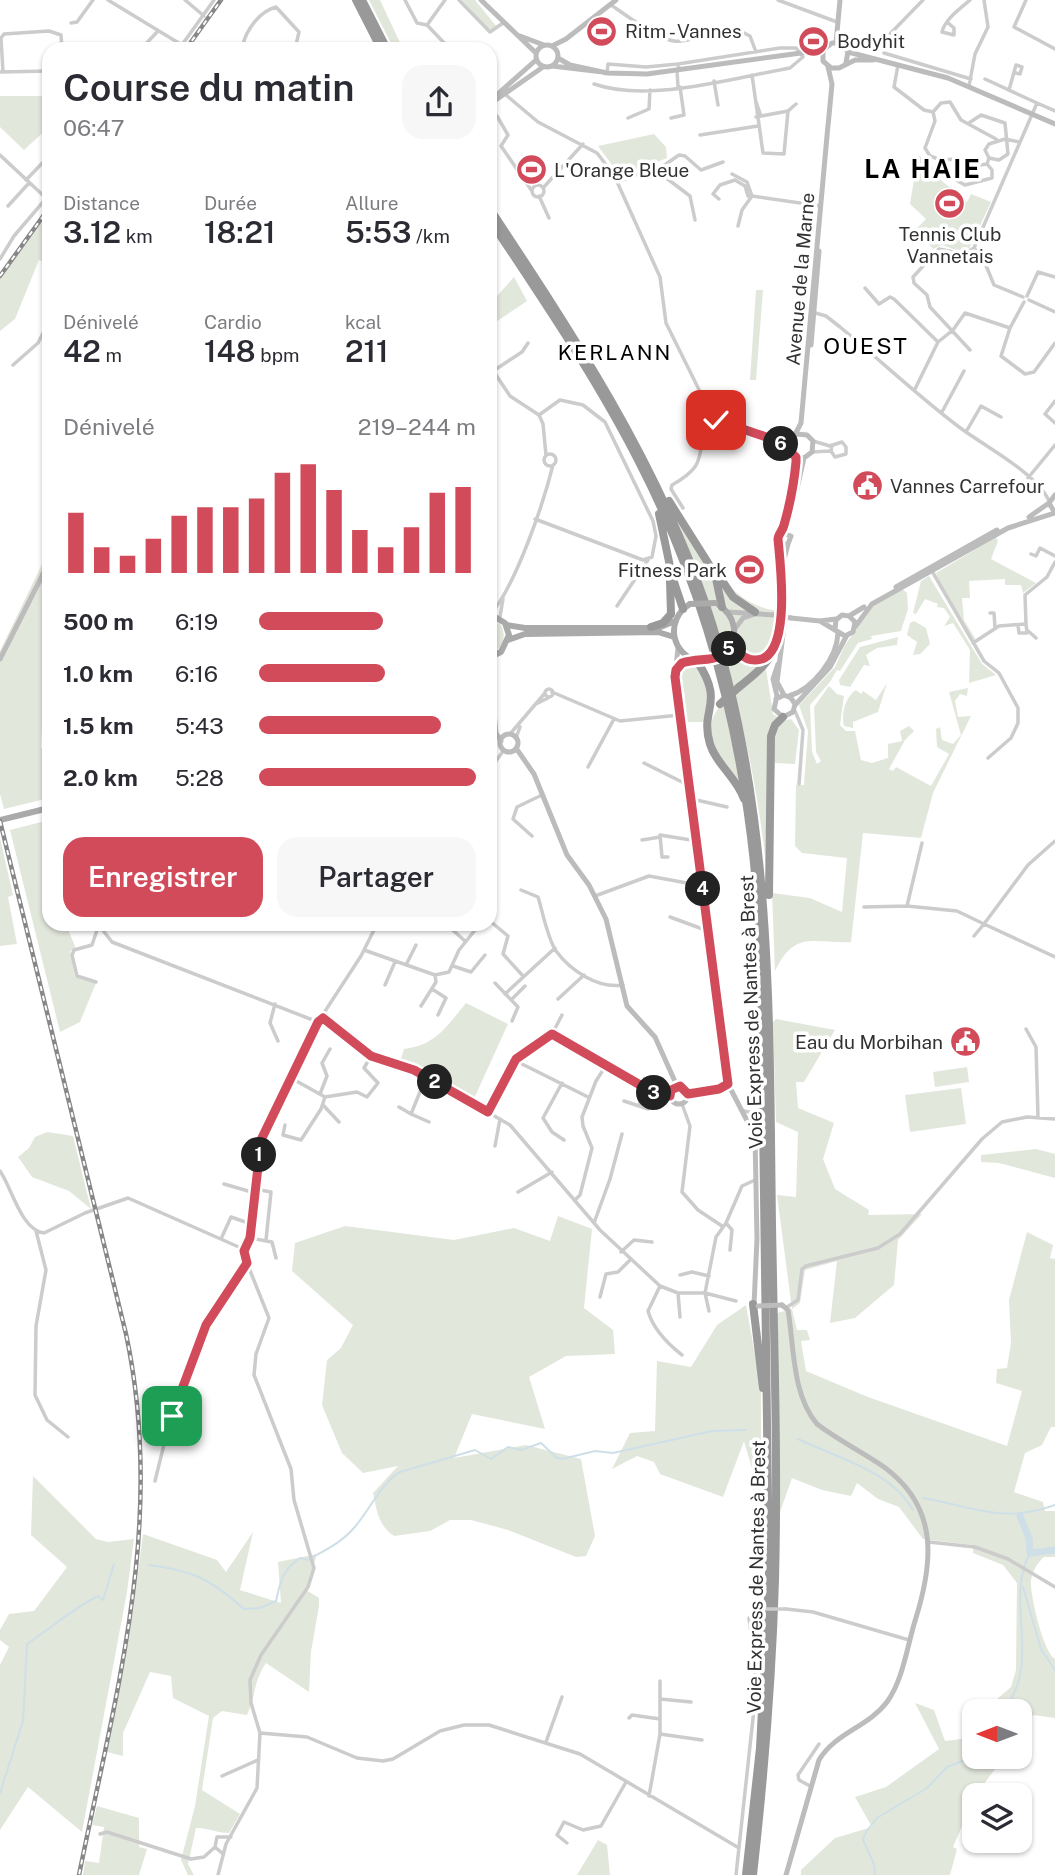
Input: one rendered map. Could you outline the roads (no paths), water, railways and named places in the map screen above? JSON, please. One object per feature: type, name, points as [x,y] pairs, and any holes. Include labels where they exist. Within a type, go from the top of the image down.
[{"type":"highway","points":[[356,0],[377,42]]},
{"type":"highway","points":[[362,0],[383,42]]},
{"type":"highway","name":"Voie Express de Nantes à Brest","points":[[497,220],[598,376],[648,473],[699,584],[735,705],[755,813],[767,950],[776,1548],[768,1716],[753,1875]]},
{"type":"highway","name":"Voie Express de Nantes à Brest","points":[[497,231],[597,385],[648,473],[712,642],[735,730],[754,849],[761,965],[768,1421],[766,1638],[746,1875]]},
{"type":"highway","points":[[651,627],[663,623],[671,614],[670,564],[663,525],[648,473],[654,472],[710,566],[733,597],[755,612]]},
{"type":"highway","points":[[670,564],[687,607]]},
{"type":"highway","points":[[710,566],[722,607]]},
{"type":"highway","points":[[708,736],[713,715],[720,704],[771,659],[779,636],[781,608]]},
{"type":"highway","points":[[698,661],[708,678],[713,697],[708,736],[713,751],[742,793],[754,849]]},
{"type":"highway","points":[[767,950],[771,736],[775,724],[786,716]]},
{"type":"highway","points":[[756,1305],[768,1421]]},
{"type":"main road","points":[[481,0],[536,53]]},
{"type":"main road","points":[[518,36],[552,46],[566,39],[616,0]]},
{"type":"main road","points":[[836,43],[839,0]]},
{"type":"main road","points":[[552,66],[566,39]]},
{"type":"main road","points":[[497,98],[543,67],[605,72],[678,68],[802,54],[823,50],[836,43]]},
{"type":"main road","points":[[836,43],[848,52],[884,56],[897,67],[970,83],[1055,124]]},
{"type":"main road","points":[[543,67],[536,60],[536,53],[544,45]]},
{"type":"main road","points":[[552,46],[570,65],[605,72]]},
{"type":"main road","points":[[823,50],[823,61]]},
{"type":"main road","points":[[846,62],[848,52]]},
{"type":"main road","points":[[802,54],[823,61],[828,67],[839,68],[846,62],[884,56]]},
{"type":"main road","points":[[497,94],[536,60]]},
{"type":"main road","name":"Avenue de la Marne","points":[[828,67],[832,85]]},
{"type":"main road","name":"Avenue de la Marne","points":[[807,435],[803,423],[828,125],[832,85],[839,68]]},
{"type":"main road","name":"Avenue de la Marne","points":[[797,434],[813,312]]},
{"type":"main road","points":[[784,629],[778,538],[785,533],[804,458],[812,452],[813,441],[807,435],[797,434],[791,440],[794,489],[785,533]]},
{"type":"main road","points":[[793,454],[804,458]]},
{"type":"main road","points":[[507,625],[525,628],[663,627],[675,621],[687,607],[722,607],[820,621],[849,616],[981,538],[1036,513],[1055,494]]},
{"type":"main road","points":[[780,661],[773,677],[775,711],[786,716],[795,708],[798,699],[830,667],[847,635],[872,604],[1008,528],[1055,513],[1049,502]]},
{"type":"main road","points":[[785,533],[791,540],[784,560],[784,629],[777,682],[795,708]]},
{"type":"main road","points":[[780,544],[788,544]]},
{"type":"main road","points":[[0,659],[42,576]]},
{"type":"main road","points":[[733,640],[738,652],[746,658],[760,660],[769,655],[776,643],[782,594]]},
{"type":"main road","points":[[722,607],[734,630]]},
{"type":"main road","points":[[676,670],[682,663],[719,658],[729,649],[734,630],[743,618],[765,614]]},
{"type":"main road","points":[[497,616],[507,625],[508,640],[497,654]]},
{"type":"main road","points":[[849,616],[855,627]]},
{"type":"main road","points":[[776,699],[804,689],[830,661],[837,618]]},
{"type":"main road","points":[[675,621],[674,637],[678,648],[676,670],[688,785],[728,1084],[755,1136],[756,1305],[784,1306],[799,1384],[808,1411],[817,1424],[899,1480],[918,1507],[929,1542],[929,1574],[889,1699],[867,1720],[823,1752],[810,1786],[786,1875]]},
{"type":"main road","points":[[820,621],[847,635]]},
{"type":"main road","points":[[508,640],[525,634],[658,632],[674,637]]},
{"type":"main road","points":[[678,648],[698,661]]},
{"type":"main road","points":[[497,727],[524,759],[567,855],[596,896],[611,934],[627,1006],[655,1037],[677,1086]]},
{"type":"main road","points":[[508,737],[504,750],[514,749]]},
{"type":"main road","points":[[2,820],[42,810]]},
{"type":"main road","points":[[677,1086],[670,1096],[674,1103],[682,1104],[688,1094],[719,1089],[728,1084]]},
{"type":"main road","points":[[677,1086],[683,1086],[688,1094]]},
{"type":"street","points":[[71,23],[77,22],[93,0]]},
{"type":"street","points":[[108,0],[173,42]]},
{"type":"street","points":[[185,0],[204,16]]},
{"type":"street","points":[[184,42],[214,0]]},
{"type":"street","points":[[405,0],[417,23],[427,25],[443,42]]},
{"type":"street","points":[[427,25],[445,0]]},
{"type":"street","points":[[459,0],[490,32],[503,23]]},
{"type":"street","points":[[778,0],[837,22]]},
{"type":"street","points":[[923,0],[888,36],[884,56],[970,83],[975,54],[989,23],[984,0]]},
{"type":"street","points":[[947,22],[971,0]]},
{"type":"street","points":[[1026,0],[1014,27],[1055,49]]},
{"type":"street","points":[[610,5],[667,39],[682,41],[707,31],[732,29],[750,36],[755,52]]},
{"type":"street","points":[[244,42],[247,31],[268,10],[276,7],[299,32],[297,42]]},
{"type":"street","points":[[42,71],[1,72],[1,38],[4,34],[49,31],[61,35],[62,42]]},
{"type":"street","points":[[148,42],[158,31]]},
{"type":"street","points":[[594,85],[650,90],[679,87],[796,66],[803,57],[802,54],[793,47],[678,68],[679,87],[684,115],[671,118]]},
{"type":"street","points":[[897,67],[894,87],[924,110],[933,112]]},
{"type":"street","points":[[1008,90],[1016,73]]},
{"type":"street","points":[[752,75],[763,153],[784,154],[788,111]]},
{"type":"street","points":[[985,79],[1055,111]]},
{"type":"street","points":[[714,81],[718,105]]},
{"type":"street","points":[[514,100],[513,92],[516,86]]},
{"type":"street","points":[[628,118],[649,108],[650,90]]},
{"type":"street","points":[[503,96],[508,95],[538,122],[583,144],[606,162],[618,182],[660,276],[666,323],[715,423],[779,442],[793,454]]},
{"type":"street","points":[[933,112],[941,103],[947,101],[954,105],[961,120],[969,123],[975,130],[998,140]]},
{"type":"street","points":[[970,350],[930,307],[927,295],[914,283],[913,277],[939,249],[964,254],[974,248],[1037,103]]},
{"type":"street","points":[[759,117],[788,111],[796,104]]},
{"type":"street","points":[[933,112],[935,121],[925,148],[930,156],[941,160],[957,159],[967,167],[987,164]]},
{"type":"street","points":[[969,123],[981,115],[1003,121],[1006,125],[1006,157],[999,160],[989,158]]},
{"type":"street","points":[[498,116],[508,135],[501,146],[539,197],[550,218]]},
{"type":"street","points":[[700,135],[758,126]]},
{"type":"street","points":[[987,164],[989,158],[985,146],[1005,139],[1020,142]]},
{"type":"street","points":[[539,197],[544,193],[543,188],[583,144]]},
{"type":"street","points":[[656,171],[660,165],[679,155],[701,170],[723,162]]},
{"type":"street","points":[[0,156],[42,192]]},
{"type":"street","points":[[0,165],[5,160]]},
{"type":"street","points":[[941,160],[941,172],[965,185],[992,178],[992,170],[987,164]]},
{"type":"street","points":[[8,206],[42,164]]},
{"type":"street","points":[[618,182],[653,168],[690,196],[695,220]]},
{"type":"street","points":[[732,174],[747,182],[752,196]]},
{"type":"street","points":[[719,199],[713,194],[720,185],[735,180],[745,186],[748,196],[821,206]]},
{"type":"street","points":[[532,191],[537,185],[543,188]]},
{"type":"street","points":[[738,226],[742,210],[752,196]]},
{"type":"street","points":[[0,259],[14,236],[42,203]]},
{"type":"street","points":[[974,248],[983,258],[994,285],[1055,312]]},
{"type":"street","points":[[1055,277],[1038,272],[1010,328],[1002,356],[1025,374],[1034,372],[1055,343]]},
{"type":"street","points":[[865,288],[879,304],[890,297],[894,299],[938,342]]},
{"type":"street","points":[[813,312],[841,327],[966,432],[1028,478],[1046,494],[1049,502]]},
{"type":"street","points":[[915,389],[938,342],[953,330],[961,315],[969,312],[1010,328]]},
{"type":"street","points":[[13,365],[38,343],[42,335]]},
{"type":"street","points":[[497,365],[522,352],[528,343]]},
{"type":"street","points":[[942,412],[964,371]]},
{"type":"street","points":[[497,377],[510,396],[539,415],[545,437],[556,460],[504,595],[500,617]]},
{"type":"street","points":[[539,415],[560,400],[583,405],[601,417],[653,521],[656,547],[617,606]]},
{"type":"street","points":[[1055,401],[1045,414],[1055,423]]},
{"type":"street","points":[[966,432],[982,405],[1001,417]]},
{"type":"street","points":[[683,508],[671,485],[693,472],[699,463],[705,433],[715,423]]},
{"type":"street","points":[[545,437],[544,460],[547,465],[548,486]]},
{"type":"street","points":[[779,442],[791,440]]},
{"type":"street","points":[[812,452],[831,451],[838,458],[847,452],[842,442],[832,445],[813,441]]},
{"type":"street","points":[[1028,478],[1055,444]]},
{"type":"street","points":[[831,451],[832,445]]},
{"type":"street","points":[[546,455],[553,454]]},
{"type":"street","points":[[547,465],[553,465]]},
{"type":"street","points":[[1046,494],[1055,494]]},
{"type":"street","points":[[535,519],[648,560]]},
{"type":"street","points":[[1031,554],[1036,556],[1040,548],[1055,556]]},
{"type":"street","points":[[1018,625],[1019,633],[1027,633],[1025,595],[1047,577],[1055,562]]},
{"type":"street","points":[[932,571],[984,661],[999,673],[1018,708],[1018,723],[1010,738],[988,758]]},
{"type":"street","points":[[497,604],[504,595]]},
{"type":"street","points":[[990,613],[994,613],[995,628]]},
{"type":"street","points":[[973,643],[995,628],[1018,625],[1027,627],[1036,638]]},
{"type":"street","points":[[508,737],[548,689],[551,695]]},
{"type":"street","points":[[536,704],[551,695],[563,696],[629,723],[682,715]]},
{"type":"street","points":[[795,708],[800,723],[799,783]]},
{"type":"street","points":[[786,716],[800,723]]},
{"type":"street","points":[[588,767],[614,719]]},
{"type":"street","points":[[667,719],[682,727]]},
{"type":"street","points":[[497,760],[504,750]]},
{"type":"street","points":[[644,763],[688,785]]},
{"type":"street","points":[[532,836],[513,819],[517,807],[542,795]]},
{"type":"street","points":[[690,798],[727,807]]},
{"type":"street","points":[[642,839],[660,837],[696,841]]},
{"type":"street","points":[[660,837],[662,857],[668,857]]},
{"type":"street","points":[[974,936],[1028,865],[1055,841]]},
{"type":"street","points":[[907,906],[922,844]]},
{"type":"street","points":[[596,896],[649,876],[703,886]]},
{"type":"street","points":[[521,890],[538,897],[555,948],[584,975],[605,987],[623,985]]},
{"type":"street","points":[[864,906],[907,906],[957,911],[1055,957]]},
{"type":"street","points":[[670,917],[708,931]]},
{"type":"street","points":[[497,927],[508,936],[503,954],[523,976]]},
{"type":"street","points":[[96,931],[92,945],[74,950],[72,955],[77,976],[96,982]]},
{"type":"street","points":[[103,931],[112,942],[318,1022]]},
{"type":"street","points":[[218,1875],[223,1853],[253,1800],[260,1733],[251,1703],[250,1679],[261,1655],[308,1587],[313,1574],[312,1557],[294,1500],[291,1469],[254,1375],[256,1354],[269,1318],[244,1251],[250,1238],[261,1140],[318,1022],[323,1018],[374,931]]},
{"type":"street","points":[[454,931],[465,941]]},
{"type":"street","points":[[364,950],[435,975],[449,972],[465,941],[474,931]]},
{"type":"street","points":[[406,965],[416,945]]},
{"type":"street","points":[[505,994],[555,948]]},
{"type":"street","points":[[453,966],[471,972],[485,955]]},
{"type":"street","points":[[385,985],[395,962]]},
{"type":"street","points":[[421,1006],[432,989],[435,975]]},
{"type":"street","points":[[558,999],[584,975]]},
{"type":"street","points":[[495,983],[518,1007],[512,1021]]},
{"type":"street","points":[[511,1000],[525,986]]},
{"type":"street","points":[[432,989],[446,998],[438,1015]]},
{"type":"street","points":[[275,1004],[270,1023],[278,1041]]},
{"type":"street","points":[[488,1112],[517,1061],[552,1034],[562,1015]]},
{"type":"street","points":[[323,1018],[371,1056],[426,1077],[500,1119],[520,1134],[594,1223],[621,1252],[660,1286],[678,1293],[705,1293],[736,1301]]},
{"type":"street","points":[[1026,1029],[1036,1047],[1038,1117]]},
{"type":"street","points":[[552,1034],[644,1089],[670,1096]]},
{"type":"street","points":[[330,1049],[322,1063],[327,1076],[322,1096],[323,1105],[339,1122]]},
{"type":"street","points":[[290,1078],[322,1096],[357,1092],[367,1097],[378,1083],[364,1069],[371,1056]]},
{"type":"street","points":[[517,1061],[589,1097]]},
{"type":"street","points":[[575,1200],[580,1195],[592,1152],[592,1144],[582,1123],[589,1097],[605,1068]]},
{"type":"street","points":[[411,1114],[426,1077]]},
{"type":"street","points":[[562,1083],[543,1118],[552,1132],[564,1140]]},
{"type":"street","points":[[639,1106],[644,1089]]},
{"type":"street","points":[[624,1101],[648,1109]]},
{"type":"street","points":[[682,1104],[690,1126],[682,1192],[698,1210],[732,1230],[730,1250]]},
{"type":"street","points":[[285,1125],[283,1135],[301,1140],[323,1105]]},
{"type":"street","points":[[399,1107],[429,1122]]},
{"type":"street","points":[[784,1306],[798,1300],[802,1269],[878,1248],[900,1234],[982,1139],[1002,1122],[1015,1118],[1055,1119]]},
{"type":"street","points":[[495,1146],[500,1119]]},
{"type":"street","points":[[594,1223],[622,1134]]},
{"type":"street","points":[[0,1171],[27,1222],[36,1231],[46,1270],[36,1326],[35,1395],[42,1413],[68,1437]]},
{"type":"street","points":[[518,1192],[552,1172]]},
{"type":"street","points":[[709,1311],[705,1293],[716,1237],[742,1186],[755,1180]]},
{"type":"street","points":[[224,1184],[271,1192],[265,1240]]},
{"type":"street","points":[[36,1231],[44,1233],[85,1213],[128,1198],[244,1251]]},
{"type":"street","points":[[221,1239],[231,1217],[251,1224]]},
{"type":"street","points":[[250,1238],[272,1242],[276,1258]]},
{"type":"street","points":[[621,1252],[634,1240],[652,1242]]},
{"type":"street","points":[[600,1297],[606,1274],[618,1272],[631,1260]]},
{"type":"street","points":[[155,1481],[172,1416],[206,1325],[247,1263]]},
{"type":"street","points":[[680,1275],[692,1272],[709,1276]]},
{"type":"street","points":[[660,1286],[648,1311],[649,1317],[667,1343],[682,1354]]},
{"type":"street","points":[[678,1293],[680,1317]]},
{"type":"street","points":[[929,1542],[975,1547],[1009,1559],[1055,1587]]},
{"type":"street","points":[[736,1875],[754,1699],[755,1663],[749,1618],[760,1609],[813,1612],[909,1640]]},
{"type":"street","points":[[649,1796],[660,1734],[660,1681]]},
{"type":"street","points":[[546,1742],[562,1697]]},
{"type":"street","points":[[660,1699],[691,1702]]},
{"type":"street","points":[[629,1718],[632,1715],[660,1720]]},
{"type":"street","points":[[260,1733],[307,1737],[373,1762],[393,1759],[440,1731],[464,1725],[489,1725],[580,1755],[739,1848]]},
{"type":"street","points":[[660,1734],[702,1740]]},
{"type":"street","points":[[810,1786],[799,1780],[798,1775],[819,1744]]},
{"type":"street","points":[[222,1776],[258,1760]]},
{"type":"street","points":[[567,1843],[556,1835],[564,1822],[583,1830],[601,1826],[626,1782]]},
{"type":"street","points":[[100,1834],[107,1832],[191,1858],[204,1857],[215,1847],[217,1837],[231,1837]]},
{"type":"street","points":[[215,1847],[223,1853]]},
{"type":"waterway","points":[[149,1565],[190,1573],[222,1591],[244,1609],[260,1608],[276,1601],[281,1582],[290,1567],[300,1558],[308,1560],[344,1538],[388,1482],[400,1472],[475,1450],[491,1459],[508,1447],[521,1450],[541,1443],[557,1458],[562,1459],[595,1451],[613,1453],[712,1431],[746,1430]]},
{"type":"waterway","points":[[798,1439],[877,1475],[903,1496],[913,1510]]},
{"type":"waterway","points":[[923,1498],[1004,1514],[1036,1511],[1055,1505]]},
{"type":"waterway","points":[[1020,1516],[1029,1538],[1030,1553],[1055,1550]]},
{"type":"waterway","points":[[1010,1699],[1020,1674],[1020,1592],[1030,1553]]},
{"type":"waterway","points":[[0,1793],[23,1721],[27,1644],[88,1601],[98,1596],[103,1600],[114,1564]]},
{"type":"waterway","points":[[1023,1587],[1041,1649],[1055,1670]]},
{"type":"waterway","points":[[875,1875],[874,1864],[863,1840],[866,1832],[877,1818],[927,1788],[947,1767],[962,1761]]},
{"type":"railway","points":[[191,42],[221,0]]},
{"type":"railway","points":[[0,276],[42,218]]},
{"type":"railway","points":[[0,821],[126,1334],[137,1403],[141,1472],[131,1606],[121,1673],[79,1875]]},
{"type":"place","name":"Ritm - Vannes","points":[[602,31]]},
{"type":"place","name":"Bodyhit","points":[[814,41]]},
{"type":"place","name":"L'Orange Bleue","points":[[531,170]]},
{"type":"place","name":"Tennis Club Vannetais","points":[[950,203]]},
{"type":"place","name":"Vannes Carrefour","points":[[867,486]]},
{"type":"place","name":"Fitness Park","points":[[750,570]]},
{"type":"place","name":"Eau du Morbihan","points":[[966,1042]]},
{"type":"district","name":"LA HAIE","points":[[923,168]]},
{"type":"district","name":"OUEST","points":[[866,345]]},
{"type":"district","name":"KERLANN","points":[[615,352]]}]
